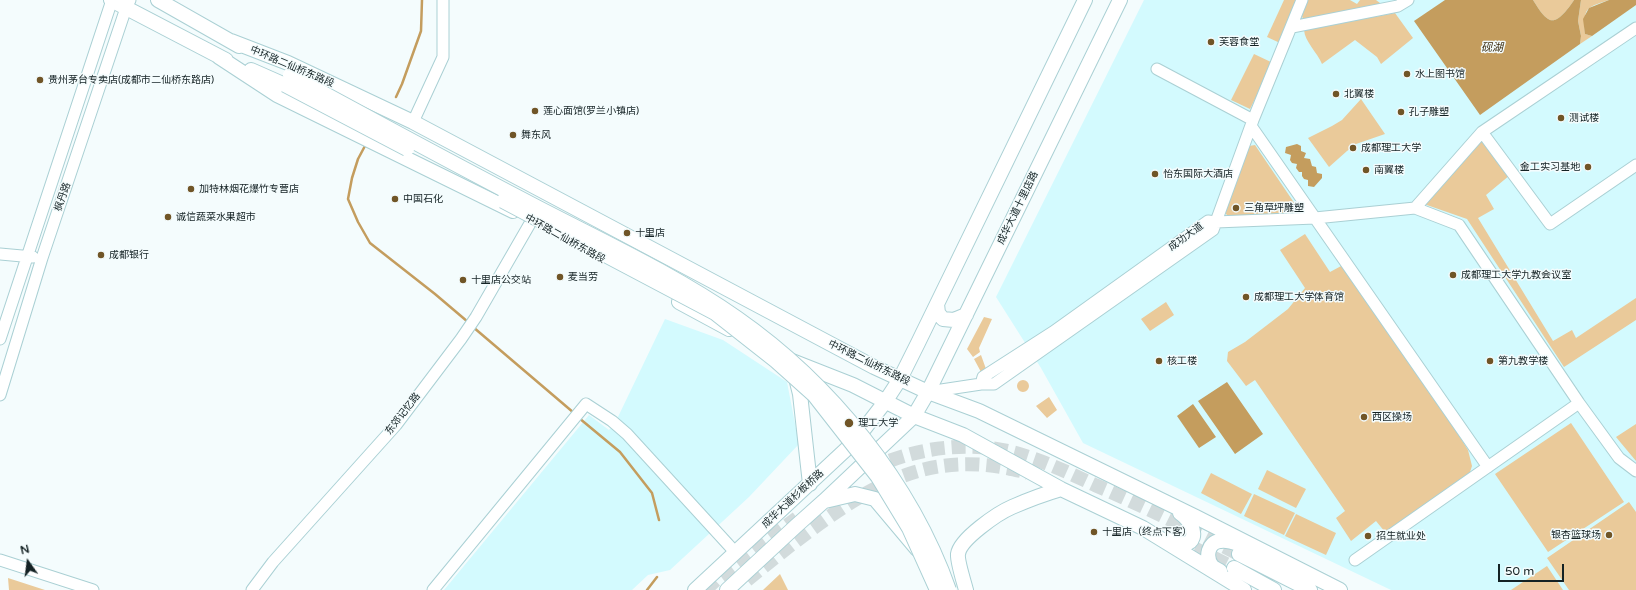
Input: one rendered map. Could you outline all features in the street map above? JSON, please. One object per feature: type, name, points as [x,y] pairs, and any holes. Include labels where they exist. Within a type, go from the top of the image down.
[{"type":"main road","name":"中环路二仙桥东路段","points":[[112,0],[128,4],[219,57],[277,95],[532,220],[778,356],[852,385],[914,416],[962,435],[1061,489],[1143,528]]},
{"type":"main road","name":"中环路二仙桥东路段","points":[[158,0],[231,41],[287,80]]},
{"type":"main road","points":[[885,402],[900,379],[1085,0]]},
{"type":"main road","name":"成华大道十里店路","points":[[914,416],[928,392],[1120,0]]},
{"type":"main road","name":"中环路二仙桥东路段","points":[[231,41],[288,62],[413,122],[867,364],[928,392],[979,411],[1163,501]]},
{"type":"main road","name":"中环路二仙桥东路段","points":[[219,57],[287,80]]},
{"type":"main road","points":[[287,80],[714,313],[776,361],[814,395],[861,453],[878,477],[909,528],[936,590]]},
{"type":"main road","points":[[287,80],[472,173],[679,281],[737,318],[776,347],[822,389],[879,459],[901,492],[936,555],[949,590]]},
{"type":"main road","points":[[937,304],[938,313],[943,319],[954,320],[966,315]]},
{"type":"main road","points":[[778,356],[796,374],[800,394],[810,484]]},
{"type":"main road","name":"成华大道杉板桥路","points":[[694,590],[854,442],[885,402]]},
{"type":"main road","points":[[727,590],[914,416]]},
{"type":"main road","points":[[966,590],[958,555],[962,544],[1003,512],[1061,489]]},
{"type":"main road","points":[[824,501],[855,494],[875,499],[916,548],[927,567],[936,590]]},
{"type":"main road","points":[[1143,528],[1177,544],[1187,544],[1194,538],[1194,532],[1189,520],[1163,501]]},
{"type":"main road","points":[[1163,501],[1340,590]]},
{"type":"main road","points":[[1143,528],[1244,590]]},
{"type":"main road","points":[[1244,590],[1212,566],[1208,558],[1210,547],[1220,541],[1231,542],[1268,554]]},
{"type":"main road","points":[[1239,554],[1310,590]]},
{"type":"main road","points":[[1234,568],[1274,590]]},
{"type":"street","name":"枫丹路","points":[[0,338],[26,255],[112,0]]},
{"type":"street","points":[[413,122],[443,58],[443,0]]},
{"type":"street","points":[[1216,222],[1252,123],[1302,0]]},
{"type":"street","points":[[1292,27],[1398,6],[1408,0]]},
{"type":"street","name":"枫丹路","points":[[0,395],[42,258],[128,4]]},
{"type":"street","points":[[1636,28],[1482,132],[1415,208],[1459,225],[1579,403],[1619,458],[1636,471]]},
{"type":"street","points":[[1157,69],[1252,123],[1315,218],[1488,467]]},
{"type":"street","points":[[1482,132],[1550,224],[1636,165]]},
{"type":"street","name":"成功大道","points":[[928,392],[981,384],[983,377],[1053,332],[1208,221],[1216,222],[1315,218],[1415,208]]},
{"type":"street","name":"东郊记忆路","points":[[252,590],[272,562],[396,425],[476,317],[532,220]]},
{"type":"street","points":[[0,254],[26,255],[42,258]]},
{"type":"street","points":[[1355,560],[1579,403]]},
{"type":"street","points":[[433,590],[586,404],[612,421],[627,434],[735,552]]},
{"type":"street","points":[[0,560],[94,590]]},
{"type":"shaded area","name":"成都理工大学","points":[[1144,0],[1636,0],[1636,590],[1391,590],[1083,443],[1041,368],[996,297]]},
{"type":"shaded area","points":[[1284,0],[1299,0],[1280,43],[1267,37]]},
{"type":"shaded area","points":[[1308,0],[1350,0],[1357,4],[1360,0],[1376,0],[1380,3],[1380,5],[1307,20],[1303,19],[1302,16]]},
{"type":"shaded area","points":[[1533,0],[1574,0],[1560,17],[1550,20],[1540,11]]},
{"type":"shaded area","points":[[1581,0],[1609,0],[1590,7],[1587,10],[1585,19],[1585,34],[1592,36],[1580,44],[1581,36],[1578,21]]},
{"type":"shaded area","points":[[1395,13],[1413,38],[1381,64],[1377,57],[1355,40],[1322,64],[1309,43],[1304,30]]},
{"type":"shaded area","points":[[1254,54],[1273,63],[1250,109],[1231,100]]},
{"type":"shaded area","points":[[1361,99],[1385,134],[1356,144],[1329,167],[1308,138],[1342,120]]},
{"type":"shaded area","points":[[1482,138],[1510,175],[1486,195],[1494,209],[1478,218],[1553,341],[1572,330],[1576,338],[1636,298],[1636,320],[1564,367],[1467,219],[1424,204]]},
{"type":"shaded area","points":[[1255,145],[1297,207],[1296,215],[1229,218],[1224,211],[1249,146]]},
{"type":"shaded area","name":"西区操场","points":[[1305,234],[1330,272],[1343,265],[1438,402],[1468,450],[1472,466],[1469,475],[1432,503],[1408,516],[1385,532],[1376,521],[1351,541],[1336,518],[1345,511],[1255,380],[1246,386],[1227,361],[1228,352],[1245,342],[1288,309],[1305,288],[1280,250]]},
{"type":"shaded area","points":[[1166,302],[1174,315],[1150,331],[1141,319]]},
{"type":"shaded area","points":[[984,317],[992,319],[979,348],[980,352],[973,357],[967,349]]},
{"type":"shaded area","points":[[665,319],[723,340],[787,382],[799,444],[749,497],[670,570],[648,575],[632,590],[444,590],[589,415],[609,430],[617,419]]},
{"type":"shaded area","points":[[981,355],[986,369],[981,372],[974,359]]},
{"type":"shaded area","points":[[1021,380],[1025,380],[1029,386],[1025,392],[1021,392],[1017,388],[1017,384]]},
{"type":"shaded area","points":[[1049,397],[1057,410],[1047,418],[1036,406]]},
{"type":"shaded area","points":[[1571,423],[1624,502],[1548,552],[1495,474]]},
{"type":"shaded area","points":[[1636,424],[1636,461],[1616,437]]},
{"type":"shaded area","points":[[1267,470],[1306,489],[1296,508],[1258,489]]},
{"type":"shaded area","points":[[1211,473],[1252,494],[1241,514],[1201,493]]},
{"type":"shaded area","points":[[1254,494],[1295,513],[1284,535],[1244,516]]},
{"type":"shaded area","name":"银杏篮球场","points":[[1629,502],[1636,512],[1636,590],[1569,590],[1547,558]]},
{"type":"shaded area","points":[[1296,514],[1336,533],[1326,555],[1285,536]]},
{"type":"shaded area","points":[[1547,566],[1563,590],[1511,590]]},
{"type":"shaded area","points":[[780,574],[788,590],[763,590]]},
{"type":"shaded area","points":[[8,578],[45,590],[9,590]]},
{"type":"water","name":"砚湖","points":[[1445,0],[1533,0],[1545,16],[1550,20],[1553,20],[1560,17],[1574,0],[1581,0],[1578,21],[1581,36],[1580,44],[1480,115],[1414,21]]},
{"type":"water","points":[[1609,0],[1636,0],[1636,5],[1592,36],[1585,34],[1583,19],[1589,8]]},
{"type":"water","points":[[1297,144],[1301,146],[1301,151],[1306,153],[1304,158],[1310,159],[1312,166],[1316,167],[1317,173],[1322,174],[1322,178],[1314,187],[1308,186],[1308,180],[1304,179],[1302,172],[1299,172],[1296,168],[1297,164],[1292,163],[1290,160],[1291,155],[1285,153],[1286,147]]},
{"type":"water","points":[[1227,382],[1263,434],[1235,454],[1198,401]]},
{"type":"water","points":[[1193,404],[1216,437],[1199,448],[1177,416]]},
{"type":"waterway","points":[[396,97],[421,31],[422,0]]},
{"type":"waterway","points":[[366,144],[358,159],[352,178],[348,199],[358,222],[370,243],[468,322]]},
{"type":"waterway","points":[[473,327],[574,413]]},
{"type":"waterway","points":[[579,418],[620,452],[652,493],[659,520]]},
{"type":"waterway","points":[[647,590],[657,577]]},
{"type":"tunnel","points":[[871,469],[909,454],[950,447],[992,448],[1008,451],[1038,460],[1067,472],[1239,554]]},
{"type":"tunnel","points":[[747,580],[808,532],[849,503],[889,482],[910,474],[931,468],[976,464],[1001,467],[1028,473]]},
{"type":"tunnel","points":[[705,590],[719,577],[797,518]]},
{"type":"tunnel","points":[[1176,539],[1234,568]]},
{"type":"place","name":"芙蓉食堂","points":[[1211,42]]},
{"type":"place","name":"水上图书馆","points":[[1407,74]]},
{"type":"place","name":"贵州茅台专卖店(成都市二仙桥东路店)","points":[[40,80]]},
{"type":"place","name":"北翼楼","points":[[1336,94]]},
{"type":"place","name":"莲心面馆(罗兰小镇店)","points":[[535,111]]},
{"type":"place","name":"孔子雕塑","points":[[1401,112]]},
{"type":"place","name":"测试楼","points":[[1561,118]]},
{"type":"place","name":"舞东风","points":[[513,135]]},
{"type":"place","name":"成都理工大学","points":[[1353,148]]},
{"type":"place","name":"金工实习基地","points":[[1588,167]]},
{"type":"place","name":"南翼楼","points":[[1366,170]]},
{"type":"place","name":"怡东国际大酒店","points":[[1155,174]]},
{"type":"place","name":"加特林烟花爆竹专营店","points":[[191,189]]},
{"type":"place","name":"中国石化","points":[[395,199]]},
{"type":"place","name":"三角草坪雕塑","points":[[1236,208]]},
{"type":"place","name":"诚信蔬菜水果超市","points":[[168,217]]},
{"type":"place","name":"十里店","points":[[627,233]]},
{"type":"place","name":"成都银行","points":[[101,255]]},
{"type":"place","name":"成都理工大学九教会议室","points":[[1453,275]]},
{"type":"place","name":"麦当劳","points":[[560,277]]},
{"type":"place","name":"十里店公交站","points":[[463,280]]},
{"type":"place","name":"成都理工大学体育馆","points":[[1246,297]]},
{"type":"place","name":"核工楼","points":[[1159,361]]},
{"type":"place","name":"第九教学楼","points":[[1490,361]]},
{"type":"place","name":"西区操场","points":[[1364,417]]},
{"type":"place","name":"理工大学","points":[[849,423]]},
{"type":"place","name":"十里店（终点下客）","points":[[1094,532]]},
{"type":"place","name":"银杏篮球场","points":[[1609,535]]},
{"type":"place","name":"招生就业处","points":[[1368,536]]}]
